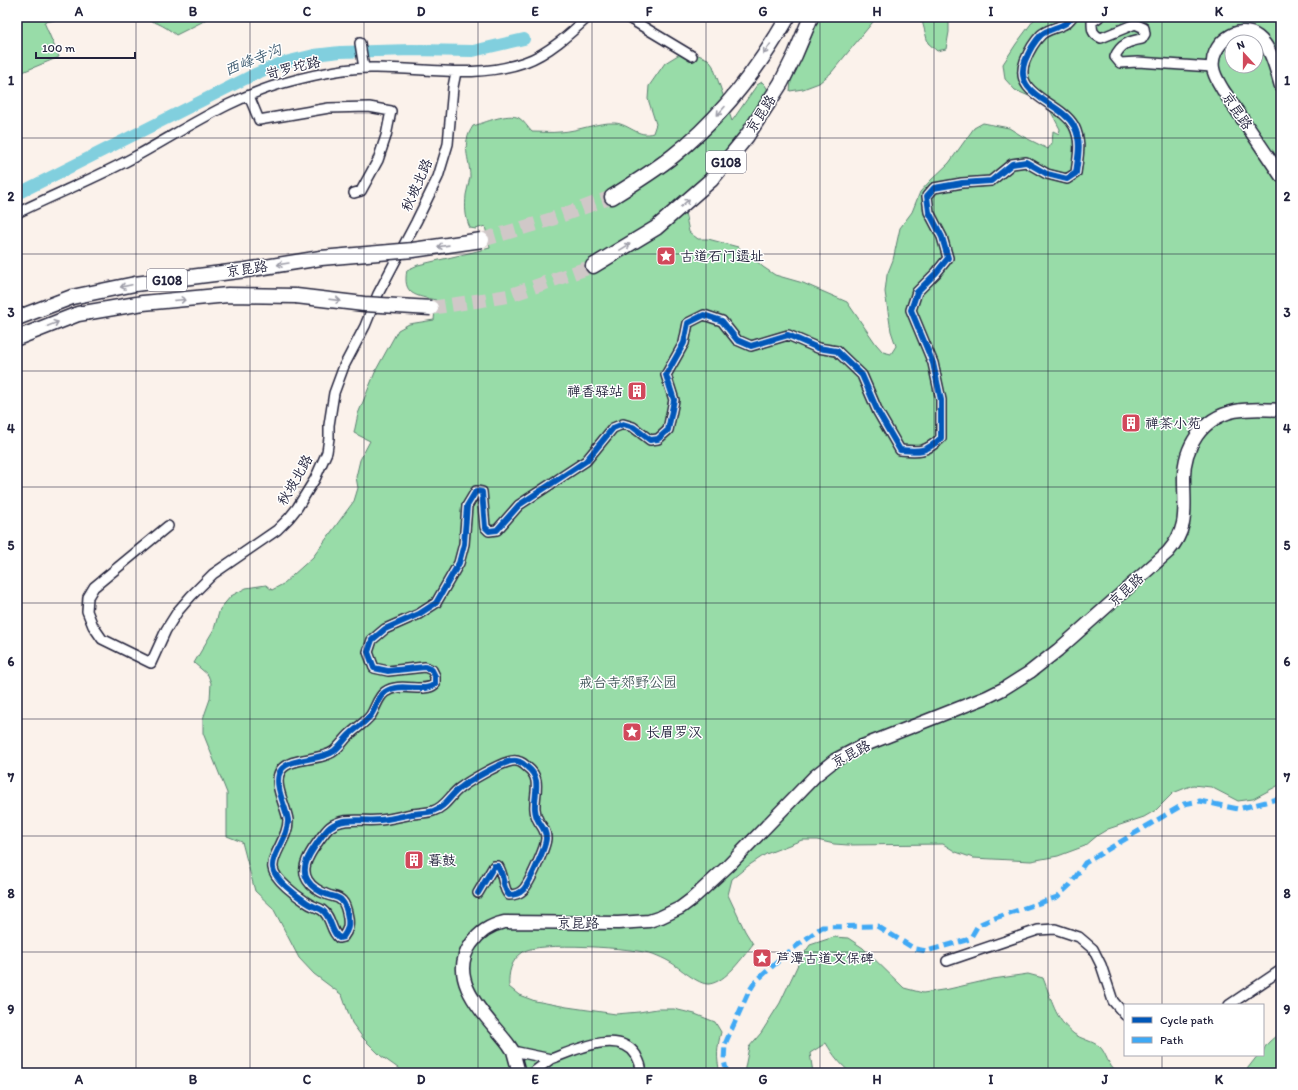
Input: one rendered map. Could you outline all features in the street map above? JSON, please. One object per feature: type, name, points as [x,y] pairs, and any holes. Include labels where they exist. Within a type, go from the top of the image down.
[{"type":"highway","name":"G108","points":[[612,197],[674,155],[717,114],[746,81],[788,17]]},
{"type":"highway","name":"京昆路","points":[[593,266],[656,228],[711,180],[747,136],[781,83],[811,17]]},
{"type":"highway","name":"京昆路","points":[[17,318],[72,297],[135,284],[246,270],[321,258],[414,250],[482,240]]},
{"type":"highway","name":"京昆路","points":[[17,338],[78,314],[143,303],[228,295],[296,296],[364,304],[431,308]]},
{"type":"main road","points":[[1212,67],[1213,57],[1220,42],[1234,34],[1249,33],[1257,36],[1269,50],[1281,86]]},
{"type":"main road","name":"京昆路","points":[[1212,67],[1223,90],[1281,176]]},
{"type":"main road","name":"京昆路","points":[[519,1073],[513,1051],[478,1006],[466,986],[463,974],[463,964],[470,945],[476,937],[485,930],[504,922],[618,923],[649,921],[680,908],[711,883],[815,776],[835,760],[860,747],[987,697],[1016,681],[1046,661],[1168,552],[1175,544],[1180,536],[1185,519],[1184,480],[1186,456],[1194,439],[1201,429],[1218,417],[1237,410],[1281,410]]},
{"type":"street","name":"岢罗坨路","points":[[17,213],[112,169],[204,117],[269,88],[291,81],[364,68],[456,72],[487,70],[526,62],[564,38],[588,17]]},
{"type":"street","points":[[627,17],[692,56]]},
{"type":"street","points":[[478,893],[494,866],[498,866],[501,870],[506,892],[510,895],[515,895],[523,890],[528,884],[545,844],[545,830],[535,814],[534,806],[537,784],[536,777],[533,771],[521,762],[509,761],[496,767],[461,787],[443,806],[434,811],[379,820],[348,820],[338,822],[329,828],[309,856],[305,872],[307,880],[314,888],[337,897],[342,901],[346,908],[349,924],[348,931],[343,937],[339,938],[335,935],[327,914],[321,909],[306,902],[282,882],[275,875],[272,868],[286,832],[288,820],[278,780],[281,770],[287,765],[324,756],[334,751],[371,715],[378,701],[385,692],[404,686],[432,687],[435,676],[432,670],[425,667],[388,671],[374,668],[368,652],[372,640],[385,629],[419,614],[436,602],[459,563],[464,544],[467,506],[476,491],[482,492],[484,500],[485,527],[489,531],[497,530],[519,505],[586,461],[613,428],[623,424],[634,427],[650,440],[658,439],[668,430],[674,400],[666,375],[684,343],[688,323],[704,315],[722,321],[737,340],[751,346],[788,335],[818,348],[837,351],[862,375],[878,412],[900,450],[917,452],[932,446],[941,438],[941,400],[934,363],[911,310],[917,292],[936,273],[948,258],[942,237],[930,212],[927,196],[934,188],[962,183],[991,181],[1012,164],[1026,162],[1047,174],[1067,179],[1076,173],[1080,145],[1073,125],[1062,114],[1031,90],[1023,80],[1023,66],[1029,51],[1042,34],[1066,23],[1072,17]]},
{"type":"street","points":[[1099,17],[1092,22],[1092,31],[1095,35],[1101,38],[1135,24],[1144,28],[1145,34],[1142,39],[1131,41],[1118,49],[1115,57],[1120,63],[1138,62],[1212,67]]},
{"type":"street","points":[[361,45],[364,68]]},
{"type":"street","name":"秋坡北路","points":[[168,526],[94,587],[88,597],[87,611],[93,626],[102,639],[151,663],[166,630],[178,611],[202,583],[277,530],[297,508],[315,479],[326,452],[334,393],[344,366],[365,326],[378,294],[438,177],[448,144],[453,88],[456,72]]},
{"type":"street","points":[[249,96],[259,120],[329,108],[368,106],[391,111],[386,136],[378,160],[361,191],[354,193]]},
{"type":"street","points":[[947,961],[1038,930],[1055,929],[1079,937],[1093,949],[1101,965],[1113,1001],[1124,1014]]},
{"type":"street","points":[[1231,1004],[1281,970]]},
{"type":"street","points":[[532,1073],[551,1059],[593,1044],[606,1042],[619,1043],[627,1046],[634,1052],[639,1062],[641,1073]]},
{"type":"street","points":[[513,1051],[551,1059]]},
{"type":"green space","points":[[17,17],[73,17],[44,22],[59,57],[25,71],[17,77]]},
{"type":"green space","points":[[136,17],[209,17],[176,35],[158,23]]},
{"type":"green space","points":[[819,17],[877,17],[831,73],[819,83],[803,89],[790,91],[791,81]]},
{"type":"green space","points":[[921,17],[949,17],[949,32],[946,49],[937,51],[928,43]]},
{"type":"green space","name":"戒台寺郊野公园","points":[[1036,17],[1281,17],[1281,784],[1253,799],[1238,801],[1211,787],[1193,785],[1173,793],[1156,810],[1144,817],[1108,829],[1085,846],[1058,856],[1031,861],[973,858],[956,852],[943,844],[848,845],[834,844],[817,840],[802,840],[766,854],[732,879],[728,895],[745,931],[753,944],[728,974],[722,979],[709,984],[705,984],[694,979],[670,962],[653,954],[627,950],[566,946],[547,947],[523,952],[513,963],[509,977],[509,987],[519,995],[535,1001],[616,1014],[657,1009],[674,1009],[695,1014],[715,1022],[721,1032],[718,1052],[720,1073],[405,1073],[381,1056],[363,1038],[352,1023],[342,995],[314,974],[299,958],[273,908],[255,891],[242,842],[227,836],[227,793],[203,733],[203,719],[210,699],[211,683],[208,675],[194,663],[214,629],[220,609],[231,596],[246,588],[266,585],[272,590],[283,584],[313,557],[354,501],[358,488],[356,477],[360,460],[370,441],[354,433],[358,414],[376,370],[398,330],[409,324],[434,320],[436,300],[412,293],[407,285],[407,270],[418,265],[490,248],[485,226],[476,229],[470,228],[466,216],[466,195],[470,170],[466,146],[469,133],[473,126],[503,117],[514,116],[521,119],[532,132],[567,131],[601,124],[615,123],[643,134],[653,133],[656,124],[648,99],[649,86],[665,63],[683,52],[691,52],[708,59],[713,66],[732,121],[757,85],[762,82],[768,90],[765,97],[720,163],[688,191],[685,212],[689,232],[698,239],[708,239],[738,247],[775,275],[803,283],[847,302],[876,344],[883,352],[891,354],[896,346],[891,331],[885,292],[887,275],[893,260],[900,228],[912,212],[920,192],[949,163],[974,128],[983,123],[1009,128],[1048,149],[1052,143],[1053,131],[1059,134],[1060,129],[1051,112],[1038,100],[1015,90],[1005,79],[1003,64]]},
{"type":"green space","points":[[834,937],[848,938],[863,948],[904,988],[923,993],[993,979],[1028,974],[1043,978],[1054,1008],[1062,1022],[1074,1034],[1099,1046],[1104,1052],[1109,1063],[1118,1073],[851,1073],[837,1059],[826,1043],[810,1053],[813,1073],[744,1073],[749,1047],[761,1033],[780,1003],[801,958],[810,945]]},
{"type":"green space","points":[[1281,1032],[1281,1073],[1244,1073],[1257,1056],[1264,1056],[1264,1050],[1269,1042]]},
{"type":"waterway","name":"西峰寺沟","points":[[17,194],[255,74],[281,63],[314,55],[340,52],[412,50],[473,51],[524,39]]},
{"type":"tunnel","points":[[482,240],[549,220],[612,197]]},
{"type":"tunnel","points":[[431,308],[508,296],[593,266]]},
{"type":"marked path","points":[[727,1073],[724,1061],[725,1044],[748,993],[755,982],[786,954],[822,927],[877,926],[915,949],[927,951],[970,939],[978,925],[1057,897],[1070,885],[1085,863],[1184,804],[1200,801],[1238,809],[1281,798]]},
{"type":"cycle path","points":[[478,893],[494,866],[498,866],[502,874],[505,889],[509,895],[523,890],[537,865],[543,849],[546,836],[536,815],[536,779],[533,773],[523,763],[511,761],[476,777],[460,788],[445,804],[433,811],[380,820],[347,820],[330,827],[311,853],[306,863],[305,875],[311,885],[316,889],[328,895],[339,898],[344,904],[348,916],[348,926],[343,937],[339,938],[334,932],[328,916],[322,910],[308,903],[292,892],[274,872],[273,863],[288,826],[287,814],[280,795],[278,781],[281,770],[291,763],[322,756],[334,751],[349,735],[369,718],[377,702],[385,692],[391,689],[405,687],[425,688],[435,684],[435,676],[432,670],[425,667],[388,671],[374,668],[368,652],[372,640],[385,629],[419,614],[436,603],[459,563],[464,544],[467,506],[476,491],[482,492],[485,527],[489,531],[497,530],[519,505],[586,461],[613,428],[623,424],[633,427],[650,440],[658,439],[668,430],[674,400],[666,375],[684,343],[688,323],[704,315],[722,321],[737,340],[751,346],[788,335],[818,348],[837,351],[862,375],[878,412],[900,450],[922,450],[931,446],[941,438],[941,400],[933,363],[911,310],[917,292],[936,273],[948,258],[942,237],[929,212],[927,196],[934,188],[962,183],[991,181],[1012,164],[1026,162],[1047,174],[1067,179],[1076,173],[1079,143],[1074,126],[1059,110],[1031,90],[1025,82],[1023,73],[1025,61],[1038,38],[1046,31],[1067,23],[1072,17]]},
{"type":"place","name":"古道石门遗址","points":[[666,256]]},
{"type":"place","name":"禅香驿站","points":[[637,391]]},
{"type":"place","name":"禅茶小苑","points":[[1131,423]]},
{"type":"place","name":"长眉罗汉","points":[[632,732]]},
{"type":"place","name":"暮鼓","points":[[414,860]]},
{"type":"place","name":"芦潭古道文保碑","points":[[762,958]]}]
